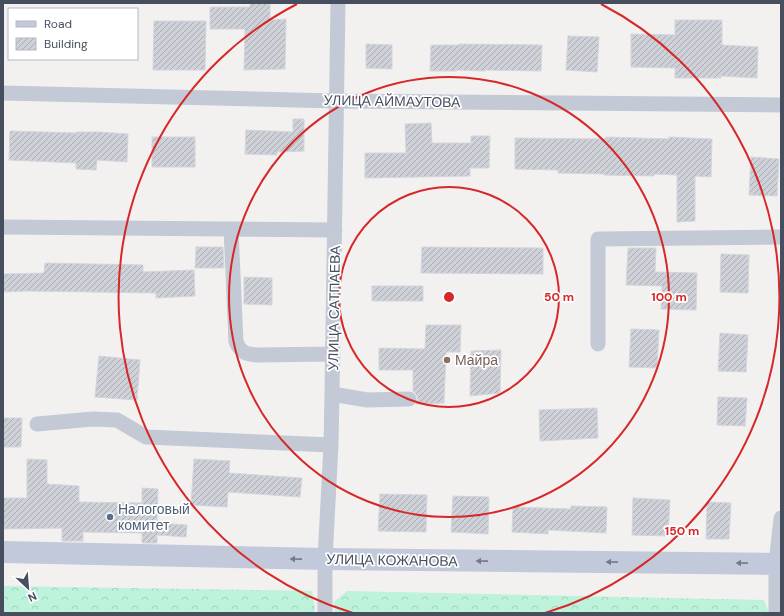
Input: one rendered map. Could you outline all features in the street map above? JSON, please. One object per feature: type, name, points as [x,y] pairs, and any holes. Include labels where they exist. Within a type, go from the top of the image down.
[{"type":"street","name":"УЛИЦА САТПАЕВА","points":[[325,613],[324,559],[331,445],[333,354],[338,3]]},
{"type":"street","name":"УЛИЦА АЙМАУТОВА","points":[[3,93],[336,101],[781,105]]},
{"type":"street","points":[[3,227],[335,230]]},
{"type":"street","points":[[232,229],[236,342],[238,347],[246,354],[257,356],[333,354]]},
{"type":"street","points":[[598,344],[598,239],[781,237]]},
{"type":"street","points":[[332,394],[367,400],[409,399]]},
{"type":"street","points":[[37,424],[93,419],[117,420],[146,438],[331,445]]},
{"type":"street","points":[[776,613],[781,518]]},
{"type":"street","name":"УЛИЦА КОЖАНОВА","points":[[3,552],[324,559],[779,564]]},
{"type":"green space","points":[[3,586],[312,591],[315,609],[314,613],[3,613]]},
{"type":"green space","points":[[347,591],[764,600],[769,613],[335,613],[334,602]]},
{"type":"building","points":[[250,3],[270,3],[270,20],[286,19],[285,69],[244,70],[245,29],[210,29],[210,7],[250,7]]},
{"type":"building","points":[[675,20],[722,20],[722,45],[758,47],[757,78],[721,76],[721,78],[675,78],[675,68],[631,67],[631,34],[675,35]]},
{"type":"building","points":[[154,21],[206,21],[205,70],[153,70]]},
{"type":"building","points":[[568,36],[599,37],[597,72],[566,70]]},
{"type":"building","points":[[366,44],[392,45],[392,69],[366,68]]},
{"type":"building","points":[[431,45],[542,45],[541,71],[430,71]]},
{"type":"building","points":[[293,119],[304,119],[304,151],[277,152],[277,155],[245,154],[246,130],[293,132]]},
{"type":"building","points":[[431,123],[432,143],[471,143],[471,136],[490,136],[489,168],[470,168],[470,176],[365,178],[365,153],[406,153],[405,124]]},
{"type":"building","points":[[10,131],[77,133],[99,132],[128,134],[127,162],[97,160],[96,170],[76,169],[76,163],[9,160]]},
{"type":"building","points":[[152,137],[195,137],[195,167],[152,167]]},
{"type":"building","points":[[606,137],[712,139],[711,177],[695,176],[695,221],[677,222],[677,175],[604,175],[558,173],[558,170],[515,169],[515,138],[606,139]]},
{"type":"building","points":[[751,157],[779,159],[777,196],[749,195]]},
{"type":"building","points":[[196,247],[223,247],[224,268],[195,268]]},
{"type":"building","points":[[422,247],[543,248],[543,274],[421,273]]},
{"type":"building","points":[[628,248],[656,248],[655,272],[697,273],[696,310],[661,309],[662,286],[626,285]]},
{"type":"building","points":[[721,254],[749,255],[748,293],[720,292]]},
{"type":"building","points":[[45,263],[143,265],[143,272],[194,270],[195,296],[156,298],[156,293],[3,292],[3,274],[44,273]]},
{"type":"building","points":[[244,277],[272,278],[272,305],[244,304]]},
{"type":"building","points":[[372,286],[423,286],[423,301],[372,301]]},
{"type":"building","points":[[426,325],[461,325],[460,352],[446,352],[444,403],[416,404],[418,398],[413,391],[413,370],[379,370],[379,348],[425,349]]},
{"type":"building","points":[[631,329],[659,330],[657,368],[629,367]]},
{"type":"building","points":[[720,333],[748,335],[746,372],[718,371]]},
{"type":"building","points":[[501,350],[500,393],[470,396],[471,351]]},
{"type":"building","points":[[99,356],[140,360],[137,400],[95,397]]},
{"type":"building","points":[[718,397],[747,398],[745,426],[717,425]]},
{"type":"building","points":[[597,408],[598,438],[540,441],[539,410]]},
{"type":"building","points":[[3,418],[22,418],[21,447],[3,447]]},
{"type":"building","points":[[27,459],[47,460],[47,484],[79,486],[79,502],[142,503],[142,488],[158,489],[157,523],[187,525],[186,537],[157,535],[157,543],[142,543],[142,533],[83,532],[83,541],[62,541],[62,528],[3,529],[3,498],[27,498]]},
{"type":"building","points":[[194,459],[230,461],[229,473],[302,478],[300,497],[228,492],[227,507],[191,505]]},
{"type":"building","points":[[380,494],[427,495],[426,532],[378,531]]},
{"type":"building","points":[[453,496],[489,497],[488,534],[451,532]]},
{"type":"building","points":[[633,498],[670,500],[668,536],[632,535]]},
{"type":"building","points":[[707,502],[731,503],[729,539],[706,539]]},
{"type":"building","points":[[571,506],[607,507],[606,533],[548,530],[548,534],[512,532],[513,507],[571,509]]},
{"type":"place","name":"Майра","points":[[447,360]]},
{"type":"place","name":"Налоговый комитет","points":[[110,517]]}]
